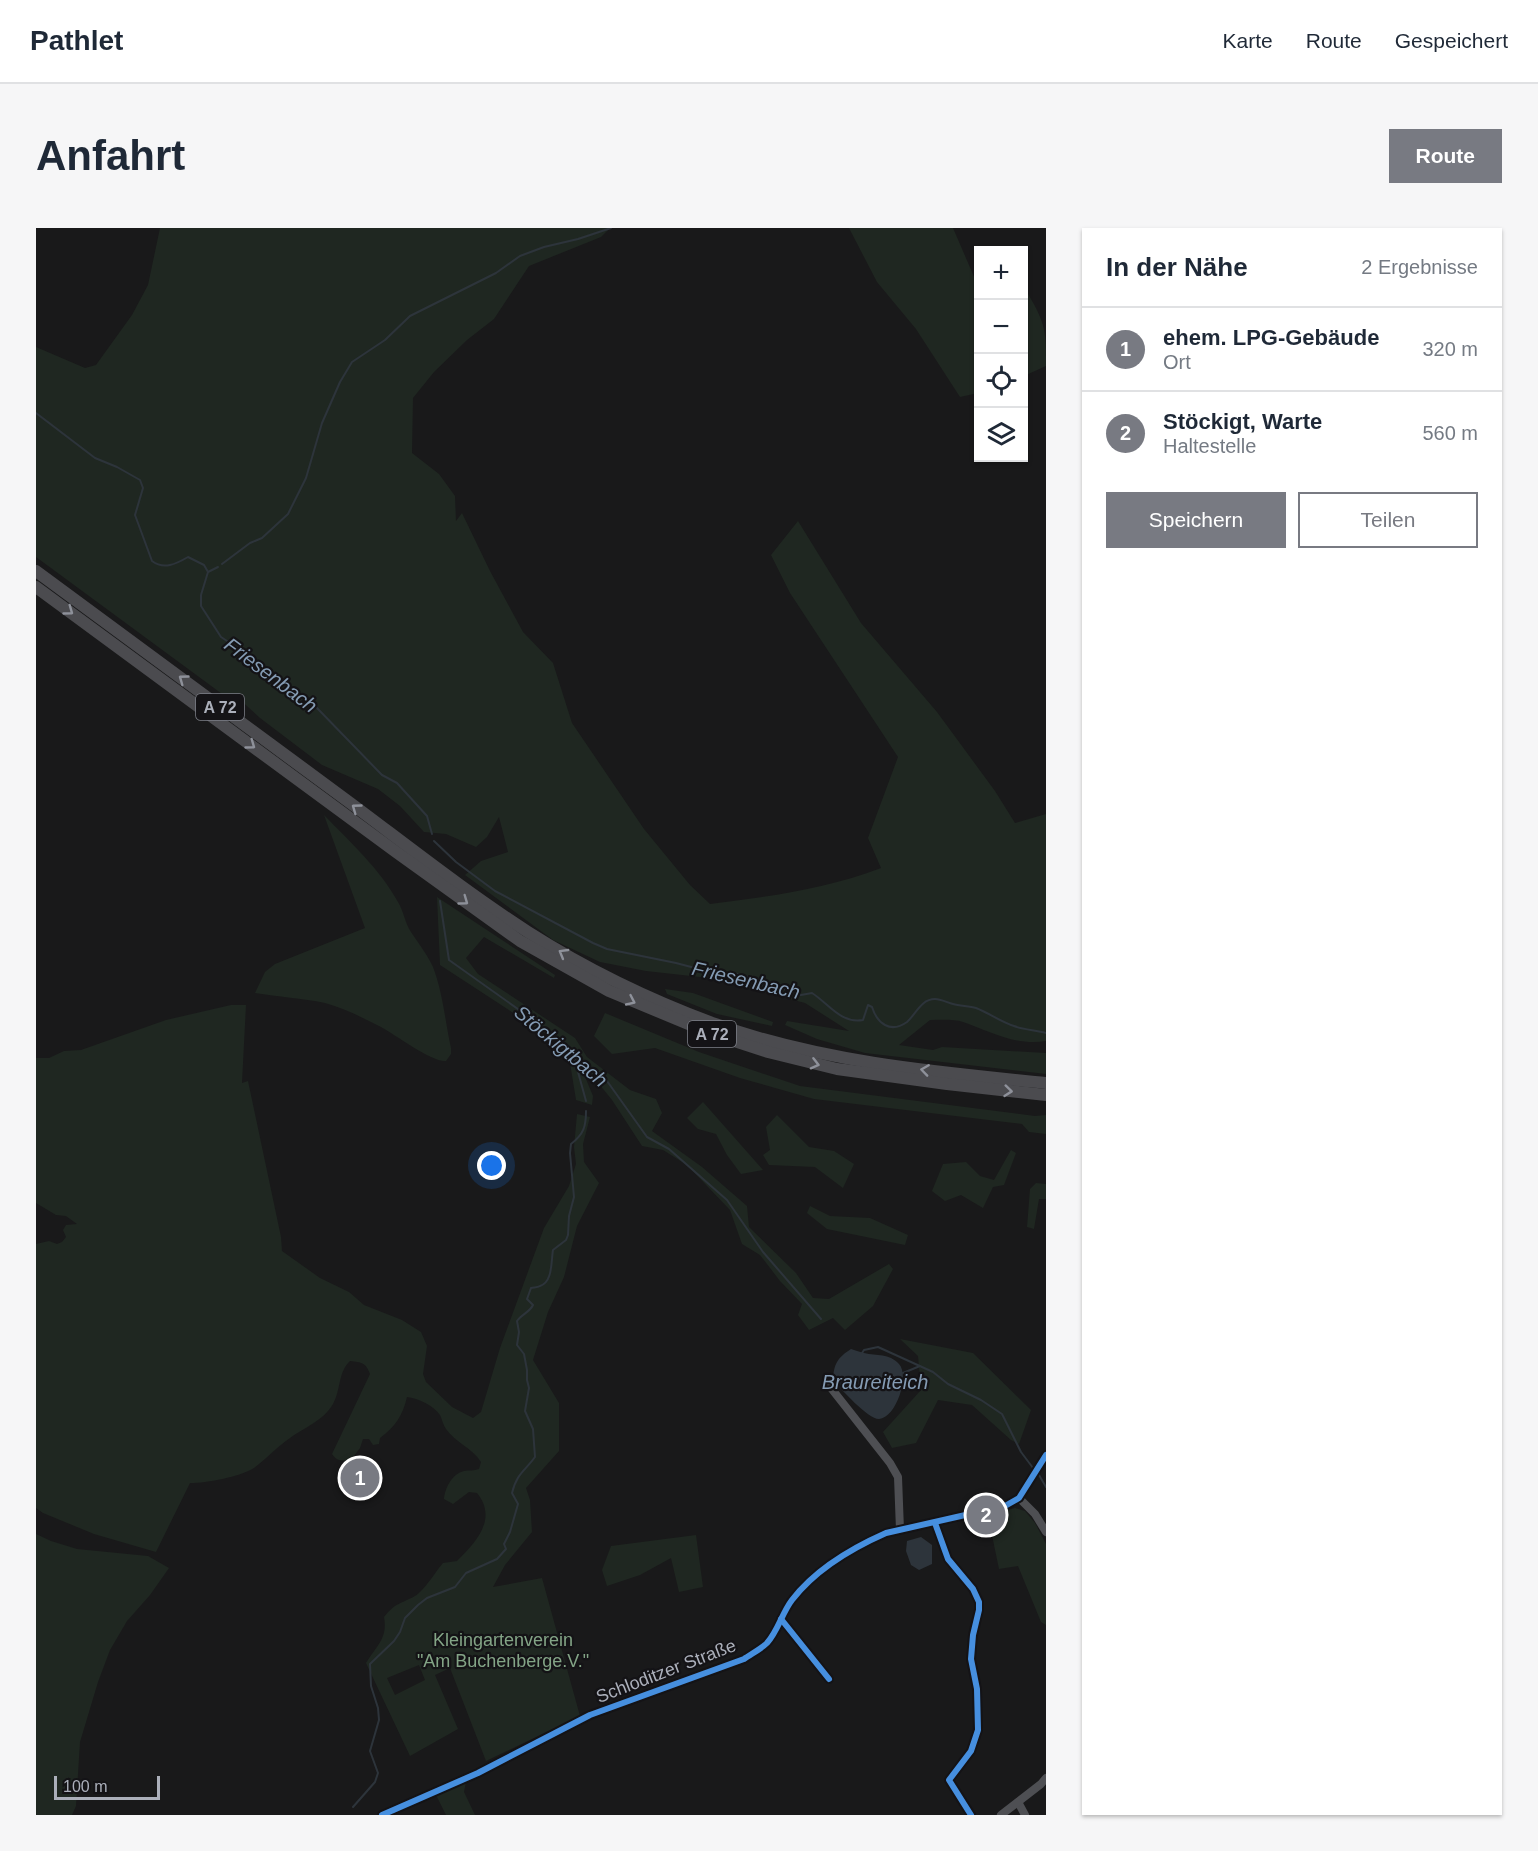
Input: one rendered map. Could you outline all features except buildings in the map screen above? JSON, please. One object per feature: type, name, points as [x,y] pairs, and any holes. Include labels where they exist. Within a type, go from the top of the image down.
[{"type":"highway","name":"A 72","points":[[36,571],[420,862],[520,941],[564,967],[654,1011],[768,1052],[837,1069],[1046,1095]]},
{"type":"highway","name":"A 72","points":[[36,587],[400,847]]},
{"type":"highway","name":"A 72","points":[[420,862],[526,931],[601,974],[660,1002],[715,1024],[837,1058],[954,1074],[1046,1083]]},
{"type":"street","points":[[829,1383],[890,1463],[898,1477],[900,1530]]},
{"type":"street","points":[[1046,1455],[1019,1498],[1035,1514],[1046,1532]]},
{"type":"street","name":"Schloditzer Straße","points":[[382,1815],[478,1773],[590,1715],[744,1659],[766,1644],[786,1609],[805,1585],[836,1561],[868,1541],[900,1530],[1005,1506],[1019,1498]]},
{"type":"street","points":[[935,1523],[948,1559],[973,1589],[979,1602],[972,1635],[971,1659],[977,1689],[978,1730],[971,1751],[949,1780],[971,1815]]},
{"type":"street","points":[[1001,1815],[1046,1778]]},
{"type":"street","points":[[1018,1802],[1025,1815]]},
{"type":"green space","points":[[160,228],[610,228],[601,237],[529,266],[494,319],[467,340],[434,372],[413,398],[412,453],[439,474],[455,496],[456,521],[462,513],[523,632],[553,663],[572,723],[644,829],[690,885],[710,904],[818,887],[881,868],[868,838],[898,757],[790,593],[771,555],[798,521],[861,623],[937,712],[995,791],[1015,823],[1046,814],[1046,1041],[1024,1042],[959,1021],[930,1020],[899,1045],[933,1050],[942,1047],[1046,1053],[1046,1074],[865,1053],[817,1039],[785,1025],[787,1021],[849,1031],[805,1003],[709,978],[646,971],[600,962],[553,940],[465,875],[481,861],[508,852],[499,817],[487,837],[476,847],[446,834],[424,832],[400,806],[378,789],[322,765],[260,718],[237,697],[233,702],[36,557],[36,347],[85,368],[96,365],[132,315],[148,285]]},
{"type":"green space","points":[[849,228],[953,228],[974,277],[974,394],[960,397],[916,329],[877,282]]},
{"type":"green space","points":[[1028,294],[1044,328],[1046,366],[1028,374]]},
{"type":"green space","points":[[324,815],[364,856],[391,890],[409,929],[431,962],[439,987],[451,1048],[451,1054],[446,1061],[432,1057],[381,1027],[325,1003],[255,993],[265,972],[275,964],[365,928]]},
{"type":"green space","points":[[437,897],[555,975],[554,978],[484,937],[466,958],[478,974],[575,1038],[587,1057],[630,1090],[656,1099],[662,1113],[652,1131],[702,1167],[747,1206],[749,1227],[796,1273],[813,1298],[829,1299],[889,1264],[893,1269],[873,1306],[845,1330],[833,1318],[809,1330],[798,1315],[802,1304],[760,1255],[742,1244],[730,1210],[687,1165],[663,1150],[642,1146],[612,1100],[587,1069],[581,1067],[593,1096],[592,1105],[576,1100],[570,1063],[556,1041],[440,965]]},
{"type":"green space","points":[[665,989],[693,993],[773,1022],[772,1026],[717,1014],[667,994]]},
{"type":"green space","name":"Kleingartenverein \"Am Buchenberge.V.\"","points":[[231,1005],[246,1005],[242,1083],[248,1081],[282,1251],[320,1278],[349,1292],[364,1305],[402,1320],[421,1332],[427,1346],[423,1374],[426,1382],[452,1407],[473,1418],[481,1412],[500,1348],[544,1228],[569,1186],[576,1164],[574,1147],[577,1114],[590,1117],[583,1144],[584,1162],[599,1183],[577,1226],[564,1277],[548,1312],[533,1360],[559,1403],[559,1451],[526,1488],[530,1500],[532,1532],[505,1565],[493,1587],[542,1578],[580,1716],[486,1761],[450,1668],[435,1675],[458,1729],[410,1756],[366,1663],[383,1637],[384,1617],[388,1612],[415,1596],[443,1563],[457,1561],[482,1530],[485,1512],[477,1493],[469,1492],[453,1504],[444,1499],[453,1478],[464,1471],[479,1469],[481,1462],[450,1434],[440,1415],[434,1409],[421,1401],[407,1397],[398,1420],[380,1438],[379,1444],[373,1445],[369,1439],[363,1439],[360,1448],[351,1460],[338,1460],[332,1454],[370,1374],[367,1367],[361,1363],[350,1361],[346,1365],[336,1399],[324,1415],[285,1442],[254,1468],[223,1479],[190,1483],[156,1552],[94,1534],[36,1508],[36,1244],[49,1241],[57,1244],[62,1242],[66,1237],[63,1230],[66,1225],[77,1224],[66,1216],[56,1215],[36,1203],[36,1058],[49,1058],[64,1051],[81,1050],[166,1020]],"holes":[[[419,1665],[425,1680],[395,1695],[387,1678]]]},
{"type":"green space","points":[[605,1013],[699,1052],[800,1086],[1035,1116],[1046,1115],[1046,1134],[1029,1132],[1022,1124],[814,1099],[740,1078],[655,1048],[612,1054],[594,1036]]},
{"type":"green space","points":[[703,1102],[763,1170],[741,1174],[727,1155],[716,1134],[698,1129],[687,1118]]},
{"type":"green space","points":[[777,1115],[809,1147],[834,1151],[854,1164],[843,1188],[815,1167],[769,1165],[763,1155],[770,1150],[766,1127]]},
{"type":"green space","points":[[1011,1150],[1016,1153],[1004,1185],[993,1187],[983,1208],[961,1195],[945,1201],[932,1191],[943,1164],[966,1162],[980,1176],[994,1180]]},
{"type":"green space","points":[[1036,1183],[1046,1184],[1046,1199],[1039,1199],[1034,1229],[1027,1227],[1030,1189]]},
{"type":"green space","points":[[810,1206],[830,1216],[870,1218],[908,1235],[905,1245],[827,1229],[807,1213]]},
{"type":"green space","points":[[900,1339],[973,1353],[1031,1410],[1019,1444],[1011,1440],[972,1405],[938,1400],[916,1443],[892,1448],[883,1432],[921,1390],[918,1356]]},
{"type":"green space","points":[[1015,1508],[1025,1511],[1035,1523],[1046,1544],[1046,1625],[1041,1622],[1018,1566],[999,1569],[988,1516]]},
{"type":"green space","points":[[36,1534],[77,1549],[148,1556],[169,1568],[150,1595],[127,1621],[110,1650],[80,1742],[76,1806],[72,1815],[36,1815]]},
{"type":"green space","points":[[696,1535],[703,1587],[679,1592],[671,1558],[640,1575],[607,1586],[602,1570],[611,1546]]},
{"type":"green space","points":[[466,1782],[464,1792],[475,1815],[446,1815],[436,1795]]},
{"type":"water","name":"Braureiteich","points":[[851,1349],[891,1358],[899,1364],[902,1370],[900,1396],[891,1412],[885,1417],[879,1419],[868,1414],[833,1380],[837,1362]]},
{"type":"water","points":[[921,1537],[932,1545],[932,1564],[919,1570],[911,1565],[906,1551],[907,1541]]},
{"type":"waterway","points":[[222,564],[250,543],[262,538],[288,514],[306,478],[322,423],[340,382],[352,362],[385,340],[410,316],[496,273],[520,256],[611,228]]},
{"type":"waterway","name":"Friesenbach","points":[[36,413],[95,458],[140,480],[143,488],[135,515],[152,561],[166,566],[188,557],[204,565],[208,572],[201,595],[201,606],[221,637],[316,707],[382,775],[397,783],[427,816],[432,834]]},
{"type":"waterway","points":[[208,572],[218,567]]},
{"type":"waterway","name":"Friesenbach","points":[[434,841],[456,862],[495,891],[607,949],[714,973],[737,974],[801,995],[812,993],[848,1019],[863,1020],[868,1005],[872,1007],[881,1022],[895,1027],[907,1022],[926,1001],[935,999],[976,1008],[1009,1024],[1046,1033]]},
{"type":"waterway","name":"Stöckigtbach","points":[[440,901],[449,960],[546,1029],[568,1047],[575,1060],[602,1074],[647,1137],[669,1149],[727,1200],[763,1252],[821,1319]]},
{"type":"waterway","points":[[575,1061],[586,1101]]},
{"type":"waterway","points":[[353,1807],[375,1782],[378,1773],[370,1751],[379,1720],[371,1686],[370,1664],[394,1641],[405,1618],[418,1605],[427,1598],[455,1587],[466,1573],[497,1559],[506,1549],[504,1544],[518,1504],[512,1493],[514,1486],[535,1457],[533,1429],[525,1411],[529,1388],[524,1354],[517,1345],[519,1332],[517,1321],[532,1307],[533,1305],[527,1299],[531,1288],[539,1287],[547,1280],[551,1271],[553,1250],[566,1240],[568,1235],[569,1216],[574,1197],[571,1144],[579,1137],[583,1129],[586,1111]]},
{"type":"waterway","name":"Stöckigtbach","points":[[862,1353],[864,1350],[878,1347],[933,1372],[948,1384],[981,1400],[1002,1414],[1021,1452],[1033,1468]]},
{"type":"waterway","points":[[903,1373],[920,1366]]},
{"type":"waterway","name":"Stöckigtbach","points":[[1039,1475],[1046,1487]]},
{"type":"cycle path","points":[[382,1815],[478,1773],[590,1715],[744,1659],[767,1643],[785,1611],[801,1589],[835,1561],[886,1533],[1005,1506],[1019,1498],[1046,1455]]},
{"type":"cycle path","points":[[935,1523],[948,1559],[973,1589],[979,1602],[971,1659],[977,1689],[978,1730],[971,1751],[949,1780],[971,1815]]},
{"type":"cycle path","points":[[781,1619],[829,1679]]},
{"type":"place","name":"ehem. LPG-Gebäude","points":[[360,1478]]},
{"type":"place","name":"Stöckigt, Warte","points":[[986,1515]]}]
